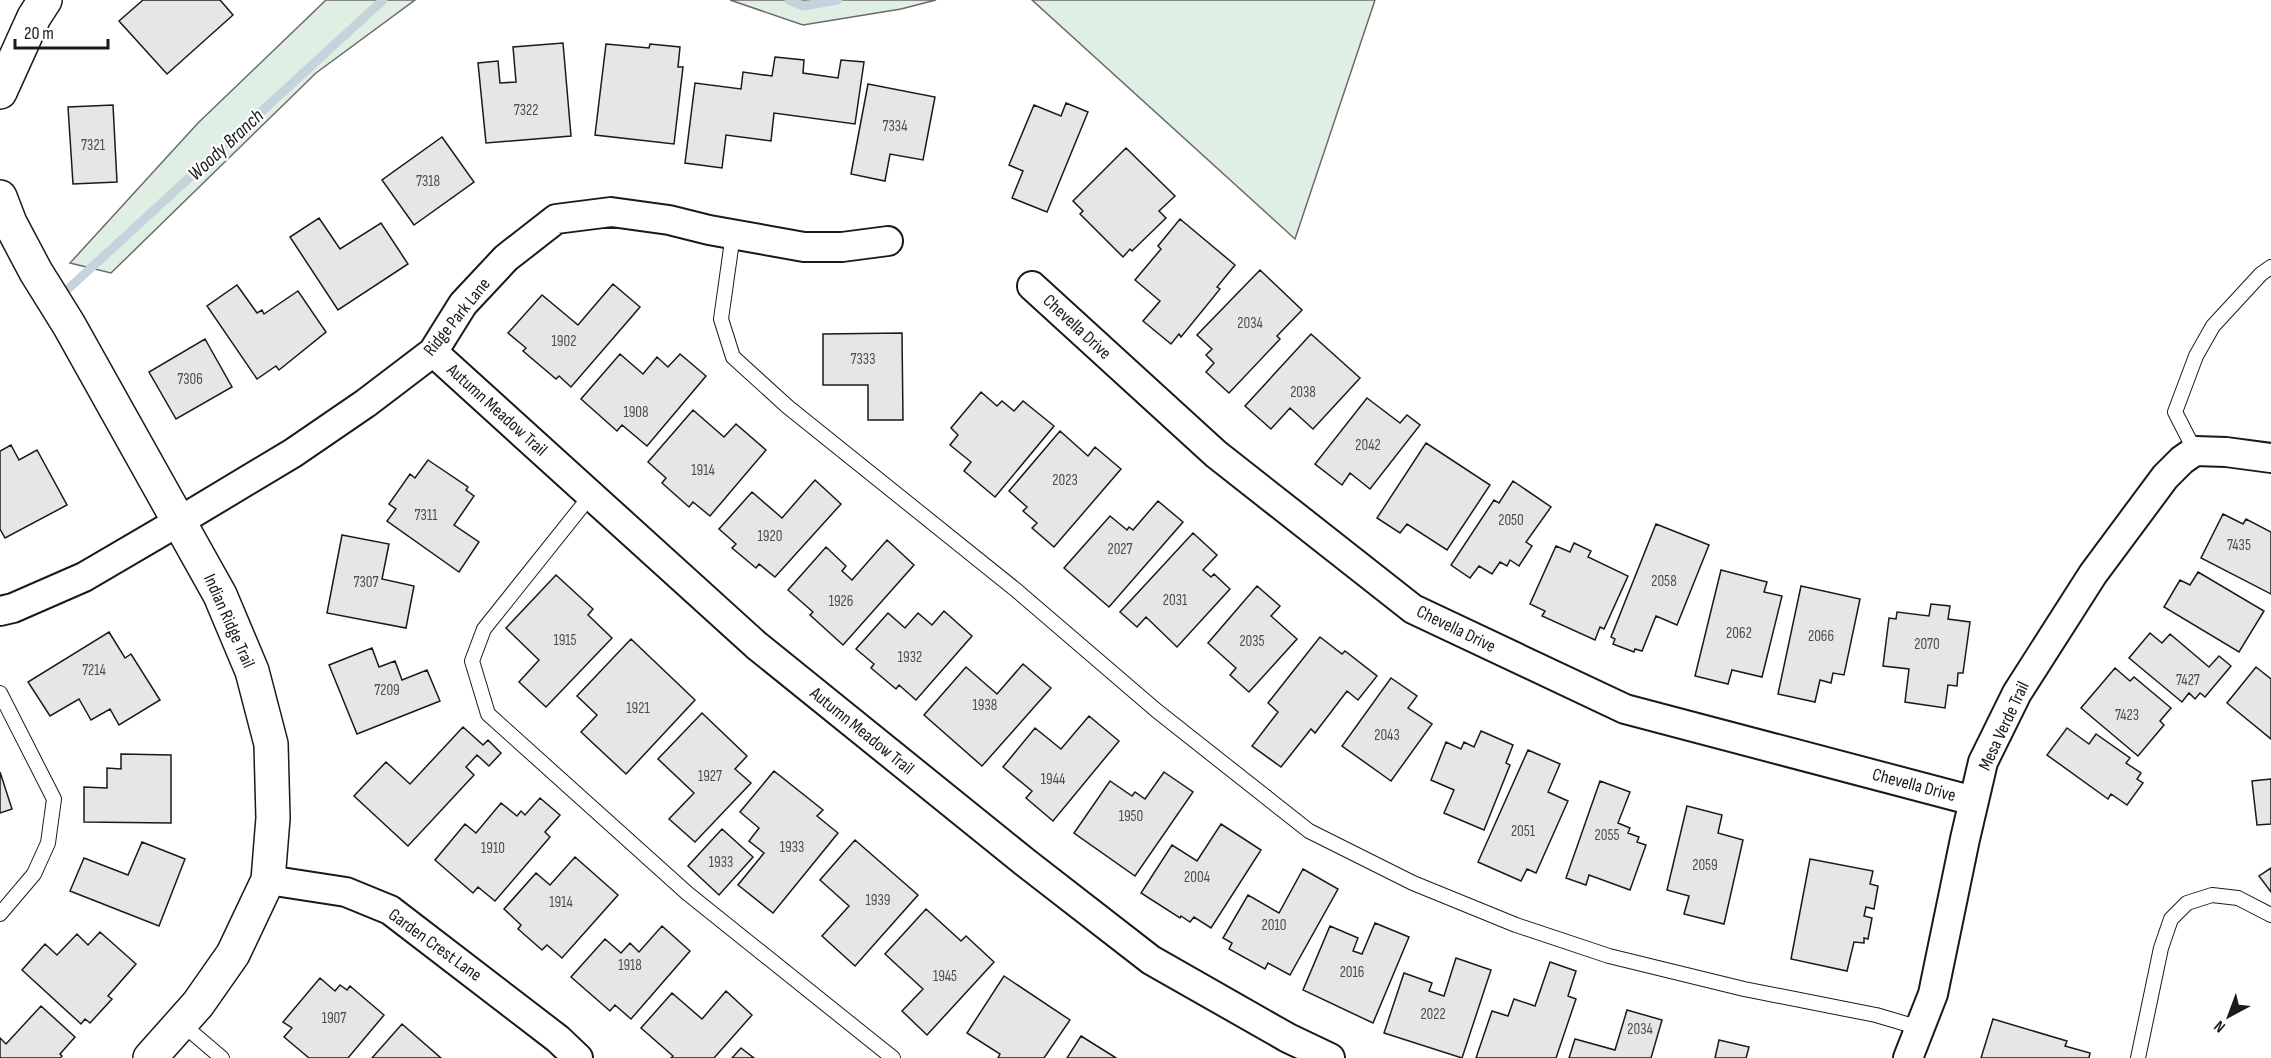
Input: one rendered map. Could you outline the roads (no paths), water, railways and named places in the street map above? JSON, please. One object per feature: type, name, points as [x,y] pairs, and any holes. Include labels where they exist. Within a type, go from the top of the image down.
[{"type":"street","points":[[0,92],[34,17],[45,0]]},
{"type":"street","name":"Indian Ridge Trail","points":[[0,197],[10,223],[36,272],[69,325],[225,606],[252,671],[271,744],[273,818],[268,879],[233,954],[198,1004],[150,1058]]},
{"type":"street","name":"Ridge Park Lane","points":[[0,611],[13,608],[84,577],[293,453],[366,403],[433,352],[463,304],[506,258],[556,219],[611,212],[669,220],[804,247],[842,248],[888,241]]},
{"type":"street","name":"Chevella Drive","points":[[1032,286],[1216,454],[1413,609],[1625,709],[1974,801]]},
{"type":"street","name":"Autumn Meadow Trail","points":[[433,352],[756,645],[1026,863],[1151,960],[1288,1038],[1330,1058]]},
{"type":"street","points":[[2195,451],[2226,452],[2271,458]]},
{"type":"street","name":"Mesa Verde Trail","points":[[1908,1058],[1933,993],[1983,762],[2017,693],[2093,574],[2152,495],[2182,460],[2195,451]]},
{"type":"street","name":"Garden Crest Lane","points":[[268,879],[346,892],[390,909],[558,1039],[578,1058]]},
{"type":"lane","points":[[733,234],[721,319],[732,357],[788,407],[1016,590],[1157,711],[1309,831],[1413,883],[1516,925],[1609,956],[1744,989],[1876,1015],[1920,1028]]},
{"type":"lane","points":[[2195,451],[2175,412],[2196,356],[2213,326],[2260,274],[2271,267]]},
{"type":"lane","points":[[591,495],[484,629],[472,661],[488,714],[687,893],[893,1058]]},
{"type":"lane","points":[[0,693],[54,799],[48,843],[33,874],[0,914]]},
{"type":"lane","points":[[2138,1058],[2170,919],[2187,903],[2212,895],[2238,898],[2271,915]]},
{"type":"lane","points":[[181,1023],[222,1058]]},
{"type":"waterway","name":"Woody Branch","points":[[68,289],[383,0]]},
{"type":"waterway","name":"Woody Branch","points":[[789,0],[803,6],[838,0]]}]
